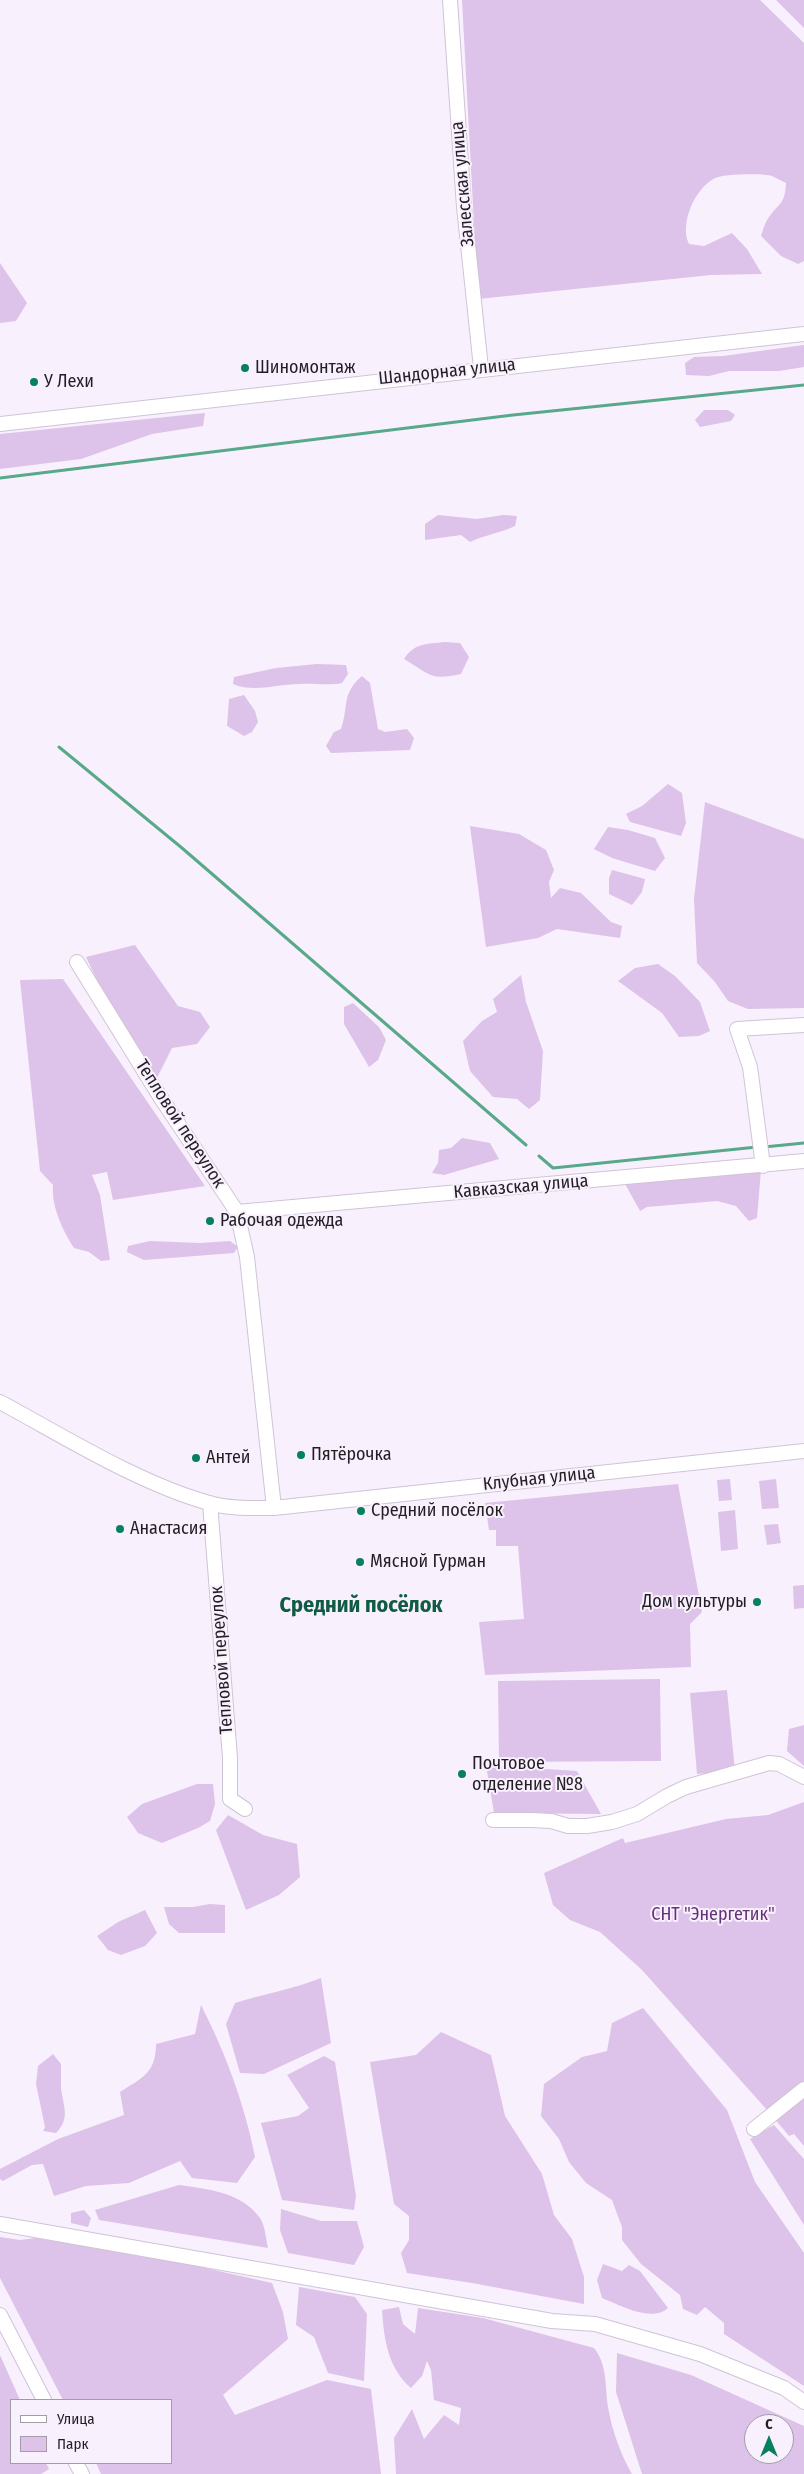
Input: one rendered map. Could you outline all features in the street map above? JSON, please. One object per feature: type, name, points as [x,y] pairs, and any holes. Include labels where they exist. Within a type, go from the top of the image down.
[{"type":"street","name":"Залесская улица","points":[[450,0],[464,207],[480,368]]},
{"type":"street","name":"Шандорная улица","points":[[0,424],[480,368],[804,334]]},
{"type":"street","name":"Тепловой переулок","points":[[76,962],[159,1095],[237,1212],[247,1256],[274,1508]]},
{"type":"street","points":[[762,1161],[750,1067],[737,1029],[804,1025]]},
{"type":"street","name":"Кавказская улица","points":[[237,1212],[762,1161],[804,1161]]},
{"type":"street","name":"Клубная улица","points":[[0,1402],[142,1476],[210,1503],[237,1508],[274,1508],[804,1451]]},
{"type":"street","name":"Тепловой переулок","points":[[210,1503],[230,1758],[230,1800],[245,1809]]},
{"type":"street","points":[[493,1820],[551,1821],[568,1826],[587,1826],[612,1822],[637,1814],[686,1787],[769,1763],[779,1764],[804,1777]]},
{"type":"street","points":[[754,2129],[804,2089]]},
{"type":"street","points":[[0,2224],[552,2321],[594,2324],[700,2354],[784,2388],[804,2402]]},
{"type":"street","points":[[0,2315],[43,2399]]},
{"type":"green space","points":[[462,0],[760,0],[804,43],[804,261],[798,264],[781,256],[761,236],[768,219],[783,199],[786,183],[768,175],[726,176],[715,178],[695,198],[688,217],[686,236],[689,244],[704,246],[732,233],[747,249],[762,274],[711,275],[478,299]]},
{"type":"green space","points":[[776,0],[804,0],[804,28]]},
{"type":"green space","points":[[0,263],[27,303],[16,321],[0,323]]},
{"type":"green space","points":[[804,345],[804,367],[779,371],[729,371],[709,376],[686,375],[685,363],[694,357],[723,356]]},
{"type":"green space","points":[[704,410],[728,410],[735,415],[731,421],[700,427],[695,420]]},
{"type":"green space","points":[[205,413],[203,426],[152,434],[81,459],[0,469],[0,434]]},
{"type":"green space","points":[[438,515],[477,519],[503,515],[517,516],[515,526],[470,542],[461,535],[425,540],[425,524]]},
{"type":"green space","points":[[445,642],[460,643],[469,657],[461,674],[442,677],[430,675],[404,659],[417,647]]},
{"type":"green space","points":[[317,664],[346,665],[348,674],[342,683],[336,684],[291,684],[249,688],[233,684],[234,677],[276,668]]},
{"type":"green space","points":[[362,676],[370,683],[378,729],[385,732],[407,729],[414,738],[410,750],[331,753],[326,746],[334,732],[341,729],[348,695]]},
{"type":"green space","points":[[244,695],[255,711],[258,722],[252,732],[244,736],[227,726],[229,699]]},
{"type":"green space","points":[[668,784],[682,793],[686,823],[681,836],[630,822],[626,814],[642,806]]},
{"type":"green space","points":[[705,802],[804,839],[804,1008],[748,1009],[728,1001],[715,982],[697,963],[694,899]]},
{"type":"green space","points":[[470,826],[519,834],[546,850],[554,870],[549,882],[551,898],[560,888],[581,893],[611,922],[622,926],[620,938],[557,929],[538,938],[486,947]]},
{"type":"green space","points":[[608,827],[628,830],[655,838],[665,858],[655,871],[612,858],[594,849]]},
{"type":"green space","points":[[612,870],[645,879],[642,892],[632,905],[609,894],[609,878]]},
{"type":"green space","points":[[135,945],[178,1006],[200,1012],[210,1027],[197,1044],[172,1048],[157,1078],[115,1018],[86,957]]},
{"type":"green space","points":[[658,964],[675,976],[700,1002],[710,1031],[699,1036],[679,1037],[662,1013],[618,981],[635,968]]},
{"type":"green space","points":[[521,975],[526,1002],[543,1051],[540,1100],[529,1109],[517,1099],[493,1097],[470,1071],[463,1041],[482,1021],[497,1012],[493,999]]},
{"type":"green space","points":[[63,979],[205,1186],[113,1200],[107,1172],[92,1175],[100,1195],[110,1260],[101,1261],[89,1252],[74,1248],[56,1210],[53,1185],[40,1171],[20,980]]},
{"type":"green space","points":[[353,1003],[379,1027],[386,1040],[378,1060],[369,1067],[344,1024],[344,1007]]},
{"type":"green space","points":[[462,1138],[490,1143],[499,1159],[444,1175],[432,1173],[438,1163],[439,1150],[451,1148]]},
{"type":"green space","points":[[761,1170],[757,1218],[749,1221],[736,1206],[717,1201],[647,1207],[640,1211],[624,1182]]},
{"type":"green space","points":[[150,1241],[200,1243],[230,1241],[238,1247],[234,1253],[144,1260],[127,1252],[128,1246]]},
{"type":"green space","points":[[730,1479],[732,1500],[719,1501],[717,1480]]},
{"type":"green space","points":[[776,1479],[779,1508],[762,1509],[759,1481]]},
{"type":"green space","points":[[678,1484],[702,1612],[690,1624],[691,1667],[485,1675],[479,1622],[524,1619],[518,1546],[496,1546],[496,1530],[489,1530],[485,1503]]},
{"type":"green space","points":[[735,1510],[738,1549],[721,1551],[718,1512]]},
{"type":"green space","points":[[778,1524],[781,1543],[767,1545],[764,1525]]},
{"type":"green space","points":[[804,1585],[804,1608],[794,1609],[793,1586]]},
{"type":"green space","points":[[660,1679],[661,1761],[499,1762],[498,1681]]},
{"type":"green space","points":[[727,1690],[735,1771],[697,1774],[690,1693]]},
{"type":"green space","points":[[804,1725],[804,1766],[787,1751],[789,1729]]},
{"type":"green space","points":[[486,1765],[577,1771],[601,1814],[494,1813]]},
{"type":"green space","points":[[197,1784],[213,1784],[215,1804],[210,1821],[198,1828],[162,1843],[138,1833],[127,1817],[142,1804]]},
{"type":"green space","name":"СНТ \"Энергетик\"","points":[[804,1802],[804,2084],[768,2111],[642,1970],[600,1932],[570,1920],[553,1905],[544,1873],[623,1838],[625,1843],[726,1819],[768,1815]]},
{"type":"green space","points":[[228,1815],[263,1835],[297,1844],[300,1877],[279,1895],[246,1910],[216,1830]]},
{"type":"green space","points":[[210,1904],[225,1905],[225,1933],[179,1933],[169,1924],[164,1907],[193,1907]]},
{"type":"green space","points":[[145,1910],[157,1933],[145,1946],[121,1955],[108,1950],[97,1936],[118,1922]]},
{"type":"green space","points":[[321,1978],[331,2043],[264,2074],[240,2073],[226,2024],[235,2003]]},
{"type":"green space","points":[[201,2005],[233,2079],[251,2137],[255,2157],[237,2183],[192,2178],[180,2161],[129,2183],[86,2186],[54,2196],[43,2164],[32,2165],[3,2181],[0,2179],[0,2169],[58,2139],[124,2115],[120,2092],[146,2074],[153,2062],[156,2044],[195,2034]]},
{"type":"green space","points":[[643,2008],[727,2110],[755,2182],[804,2253],[804,2386],[724,2334],[724,2323],[705,2307],[697,2315],[683,2309],[680,2295],[641,2264],[622,2240],[622,2227],[612,2200],[586,2183],[569,2162],[559,2139],[541,2116],[544,2084],[582,2057],[607,2051],[612,2023]]},
{"type":"green space","points":[[441,2032],[491,2055],[505,2116],[542,2174],[554,2215],[572,2239],[584,2277],[584,2304],[407,2273],[401,2253],[409,2240],[409,2216],[394,2204],[370,2062],[416,2055]]},
{"type":"green space","points":[[53,2054],[61,2064],[61,2088],[65,2112],[61,2127],[56,2133],[43,2131],[45,2127],[36,2084],[38,2066]]},
{"type":"green space","points":[[324,2056],[335,2062],[356,2196],[354,2210],[282,2200],[261,2123],[298,2116],[309,2108],[287,2075]]},
{"type":"green space","points":[[804,2094],[804,2146],[794,2134],[789,2136],[773,2117]]},
{"type":"green space","points":[[774,2125],[804,2159],[804,2225],[750,2139]]},
{"type":"green space","points":[[179,2185],[212,2190],[244,2202],[262,2221],[268,2248],[99,2220],[95,2210]]},
{"type":"green space","points":[[281,2209],[321,2221],[357,2221],[364,2247],[354,2265],[288,2253],[280,2230]]},
{"type":"green space","points":[[84,2210],[91,2218],[88,2227],[71,2223],[71,2213]]},
{"type":"green space","points":[[0,2237],[20,2240],[35,2238],[138,2253],[272,2283],[283,2312],[288,2339],[223,2395],[235,2415],[327,2380],[371,2389],[381,2474],[101,2474],[96,2464],[172,2464],[172,2399],[62,2399],[0,2278]]},
{"type":"green space","points":[[603,2264],[622,2271],[629,2265],[640,2271],[668,2308],[653,2314],[644,2313],[602,2298],[597,2280]]},
{"type":"green space","points":[[299,2287],[355,2297],[367,2314],[364,2381],[328,2373],[314,2337],[296,2325]]},
{"type":"green space","points":[[399,2307],[403,2324],[415,2334],[418,2308],[483,2318],[594,2348],[599,2355],[604,2371],[615,2436],[632,2474],[396,2474],[394,2438],[412,2409],[424,2439],[444,2415],[459,2425],[461,2408],[434,2400],[431,2370],[427,2361],[422,2376],[411,2388],[397,2372],[386,2343],[382,2310]]},
{"type":"green space","points":[[617,2353],[691,2375],[777,2414],[744,2414],[744,2464],[794,2464],[794,2421],[804,2426],[804,2474],[642,2474],[616,2392]]},
{"type":"green space","points":[[0,2355],[20,2399],[10,2399],[10,2464],[46,2464],[49,2469],[41,2474],[0,2474]]},
{"type":"waterway","points":[[0,478],[513,415],[804,385]]},
{"type":"waterway","points":[[59,747],[182,848],[526,1145]]},
{"type":"waterway","points":[[764,1147],[804,1143]]},
{"type":"waterway","points":[[539,1156],[553,1168],[757,1147]]},
{"type":"place","name":"Шиномонтаж","points":[[245,368]]},
{"type":"place","name":"У Лехи","points":[[34,382]]},
{"type":"place","name":"Рабочая одежда","points":[[210,1221]]},
{"type":"place","name":"Пятёрочка","points":[[301,1455]]},
{"type":"place","name":"Антей","points":[[196,1458]]},
{"type":"place","name":"Средний посёлок","points":[[361,1511]]},
{"type":"place","name":"Анастасия","points":[[120,1529]]},
{"type":"place","name":"Мясной Гурман","points":[[360,1562]]},
{"type":"place","name":"Дом культуры","points":[[757,1602]]},
{"type":"place","name":"Почтовое отделение №8","points":[[462,1774]]},
{"type":"district","name":"Средний посёлок","points":[[361,1606]]}]
